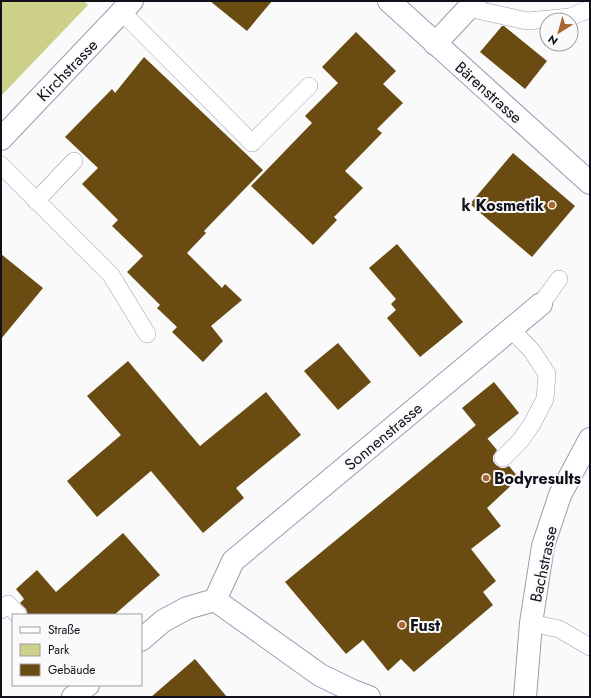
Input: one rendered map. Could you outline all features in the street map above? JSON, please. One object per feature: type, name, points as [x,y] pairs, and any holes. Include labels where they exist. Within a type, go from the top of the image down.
[{"type":"street","name":"Bärenstrasse","points":[[389,1],[590,183]]},
{"type":"street","points":[[435,44],[472,4]]},
{"type":"street","name":"Kirchstrasse","points":[[1,139],[127,7]]},
{"type":"street","name":"Sonnenstrasse","points":[[215,600],[233,561],[541,304]]},
{"type":"street","name":"Bachstrasse","points":[[525,697],[531,622],[543,546],[560,495],[590,439]]},
{"type":"street","points":[[142,639],[163,621],[187,608],[215,600],[251,624],[320,675],[369,697]]},
{"type":"lane","points":[[472,4],[527,21],[570,17],[590,9]]},
{"type":"lane","points":[[127,7],[252,143],[309,86]]},
{"type":"lane","points":[[36,201],[74,161]]},
{"type":"lane","points":[[1,165],[112,275],[147,334]]},
{"type":"lane","name":"Sonnenstrasse","points":[[541,304],[559,278]]},
{"type":"lane","points":[[503,458],[520,441],[532,424],[545,399],[547,374],[532,350],[511,329]]},
{"type":"lane","points":[[1,610],[8,604],[17,614]]},
{"type":"lane","points":[[531,622],[579,633],[590,646]]},
{"type":"green space","points":[[1,1],[84,1],[88,5],[1,96]]},
{"type":"building","points":[[210,1],[272,1],[247,31]]},
{"type":"building","points":[[502,26],[504,26],[547,61],[525,89],[480,52]]},
{"type":"building","points":[[356,32],[396,71],[383,84],[403,103],[377,129],[382,133],[345,171],[363,188],[334,217],[337,220],[313,245],[251,186],[312,123],[305,116],[338,83],[322,67]]},
{"type":"building","points":[[144,57],[263,170],[204,231],[206,233],[187,253],[222,288],[225,284],[242,300],[211,326],[223,341],[203,362],[172,332],[177,327],[157,308],[160,305],[127,272],[143,256],[112,226],[118,220],[82,184],[98,168],[65,137],[112,89],[115,93]]},
{"type":"building","points":[[513,153],[575,206],[532,257],[470,204]]},
{"type":"building","points":[[397,244],[463,322],[420,357],[387,318],[396,310],[391,304],[396,299],[369,268]]},
{"type":"building","points":[[1,254],[43,288],[1,339]]},
{"type":"building","points":[[338,343],[371,382],[338,410],[304,371]]},
{"type":"building","points":[[128,361],[200,446],[266,392],[301,435],[236,488],[244,498],[203,533],[151,471],[97,517],[67,481],[121,435],[87,396]]},
{"type":"building","points":[[494,382],[519,413],[487,439],[462,408]]},
{"type":"building","points":[[476,425],[497,450],[493,456],[493,461],[496,465],[501,468],[509,466],[519,478],[487,508],[501,526],[471,549],[496,581],[483,592],[493,605],[414,672],[401,659],[388,671],[363,640],[346,654],[285,582]]},
{"type":"building","points":[[123,533],[160,575],[115,614],[28,614],[26,609],[20,603],[24,599],[16,589],[37,570],[56,592]]},
{"type":"building","points":[[195,659],[227,697],[151,697]]},
{"type":"place","name":"k Kosmetik","points":[[552,205]]},
{"type":"place","name":"Bodyresults","points":[[486,478]]},
{"type":"place","name":"Fust","points":[[402,625]]}]
